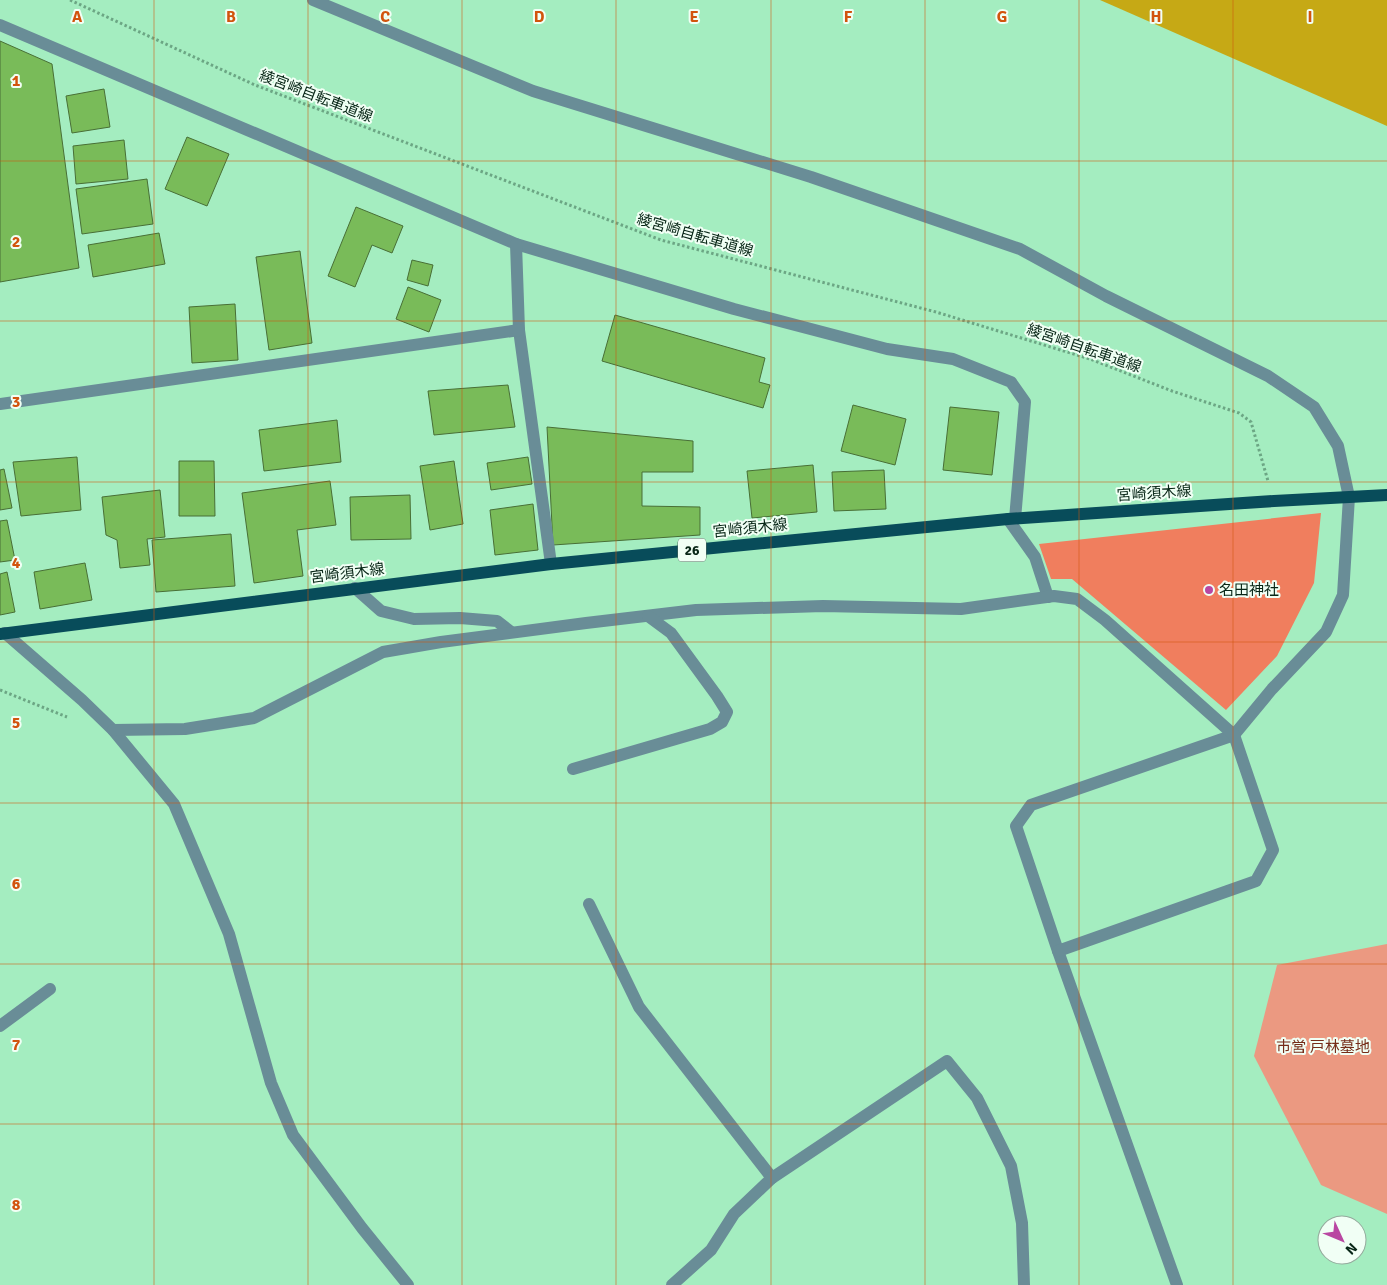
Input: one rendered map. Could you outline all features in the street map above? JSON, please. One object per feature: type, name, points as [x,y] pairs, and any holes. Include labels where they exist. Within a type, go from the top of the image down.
[{"type":"main road","name":"宮崎須木線","points":[[3,633],[551,564],[1011,519],[1274,500],[1387,495]]},
{"type":"street","points":[[313,0],[533,91],[811,177],[1020,249],[1106,296],[1268,376],[1314,407],[1338,446],[1349,497],[1343,595],[1326,632],[1272,689],[1234,735],[1031,805],[1016,826],[1058,951],[1177,1285]]},
{"type":"street","points":[[0,25],[516,244],[753,314],[887,349],[953,360],[1011,382],[1025,402],[1011,519],[1035,557],[1048,597]]},
{"type":"street","points":[[516,244],[520,330],[551,564]]},
{"type":"street","points":[[0,404],[520,330]]},
{"type":"street","points":[[355,588],[381,611],[414,619],[460,618],[497,621],[511,632]]},
{"type":"street","points":[[112,730],[185,729],[254,718],[383,652],[511,632],[696,610],[823,606],[961,609],[1054,596],[1077,599],[1098,614],[1234,735],[1272,850],[1256,881],[1058,951]]},
{"type":"street","points":[[573,769],[710,729],[722,722],[726,712],[717,696],[671,633],[648,616]]},
{"type":"street","points":[[3,633],[82,700],[112,730],[174,804],[229,934],[271,1083],[293,1135],[362,1228],[408,1285]]},
{"type":"street","points":[[589,904],[639,1007],[772,1178]]},
{"type":"street","points":[[0,1026],[50,989]]},
{"type":"street","points":[[672,1285],[711,1250],[734,1214],[772,1178],[947,1061],[977,1098],[1011,1166],[1022,1223],[1024,1285]]},
{"type":"path","name":"綾宮崎自転車道線","points":[[70,0],[255,85],[660,240],[936,312],[1090,359],[1172,391],[1239,413],[1251,422],[1274,500]]},
{"type":"path","points":[[0,690],[67,717]]},
{"type":"green space","name":"市営 戸林墓地","points":[[1387,944],[1387,1214],[1321,1185],[1254,1056],[1277,965]]},
{"type":"shaded area","points":[[1100,0],[1387,0],[1387,126]]},
{"type":"shaded area","points":[[1321,513],[1314,583],[1277,656],[1226,710],[1072,579],[1051,579],[1039,544]]},
{"type":"building","points":[[0,41],[52,64],[79,268],[0,282]]},
{"type":"building","points":[[104,89],[110,127],[72,133],[66,96]]},
{"type":"building","points":[[187,137],[229,154],[207,206],[165,189]]},
{"type":"building","points":[[124,140],[128,179],[76,184],[73,146]]},
{"type":"building","points":[[147,179],[153,224],[82,234],[76,189]]},
{"type":"building","points":[[356,207],[403,226],[392,253],[372,245],[355,287],[328,276]]},
{"type":"building","points":[[159,233],[165,264],[93,277],[88,245]]},
{"type":"building","points":[[300,251],[312,343],[269,350],[256,257]]},
{"type":"building","points":[[412,260],[433,265],[428,286],[407,280]]},
{"type":"building","points":[[408,287],[441,300],[429,332],[396,319]]},
{"type":"building","points":[[235,304],[238,360],[192,363],[189,307]]},
{"type":"building","points":[[615,315],[765,358],[759,382],[770,385],[763,408],[602,361]]},
{"type":"building","points":[[508,385],[515,427],[434,435],[428,391]]},
{"type":"building","points":[[853,405],[906,419],[895,465],[841,451]]},
{"type":"building","points":[[950,407],[999,412],[992,475],[943,470]]},
{"type":"building","points":[[337,420],[341,462],[264,471],[259,430]]},
{"type":"building","points":[[547,427],[693,441],[693,472],[642,472],[642,506],[700,507],[700,535],[553,545]]},
{"type":"building","points":[[77,457],[81,510],[21,516],[13,462]]},
{"type":"building","points":[[528,457],[532,484],[491,490],[487,463]]},
{"type":"building","points":[[179,461],[214,461],[215,516],[179,516]]},
{"type":"building","points":[[454,461],[463,524],[430,530],[420,466]]},
{"type":"building","points":[[813,465],[817,512],[752,518],[747,471]]},
{"type":"building","points":[[4,469],[12,508],[0,510],[0,470]]},
{"type":"building","points":[[884,470],[886,509],[834,511],[832,472]]},
{"type":"building","points":[[330,481],[336,525],[297,530],[303,576],[254,583],[242,493]]},
{"type":"building","points":[[160,490],[165,537],[147,539],[150,565],[120,568],[117,540],[106,535],[102,497]]},
{"type":"building","points":[[410,495],[411,539],[351,540],[350,497]]},
{"type":"building","points":[[533,504],[538,550],[495,555],[490,510]]},
{"type":"building","points":[[7,520],[15,560],[0,562],[0,521]]},
{"type":"building","points":[[231,534],[235,586],[156,592],[152,540]]},
{"type":"building","points":[[85,563],[92,600],[40,609],[34,572]]},
{"type":"building","points":[[7,572],[15,612],[0,615],[0,574]]},
{"type":"place","name":"名田神社","points":[[1209,590]]}]
